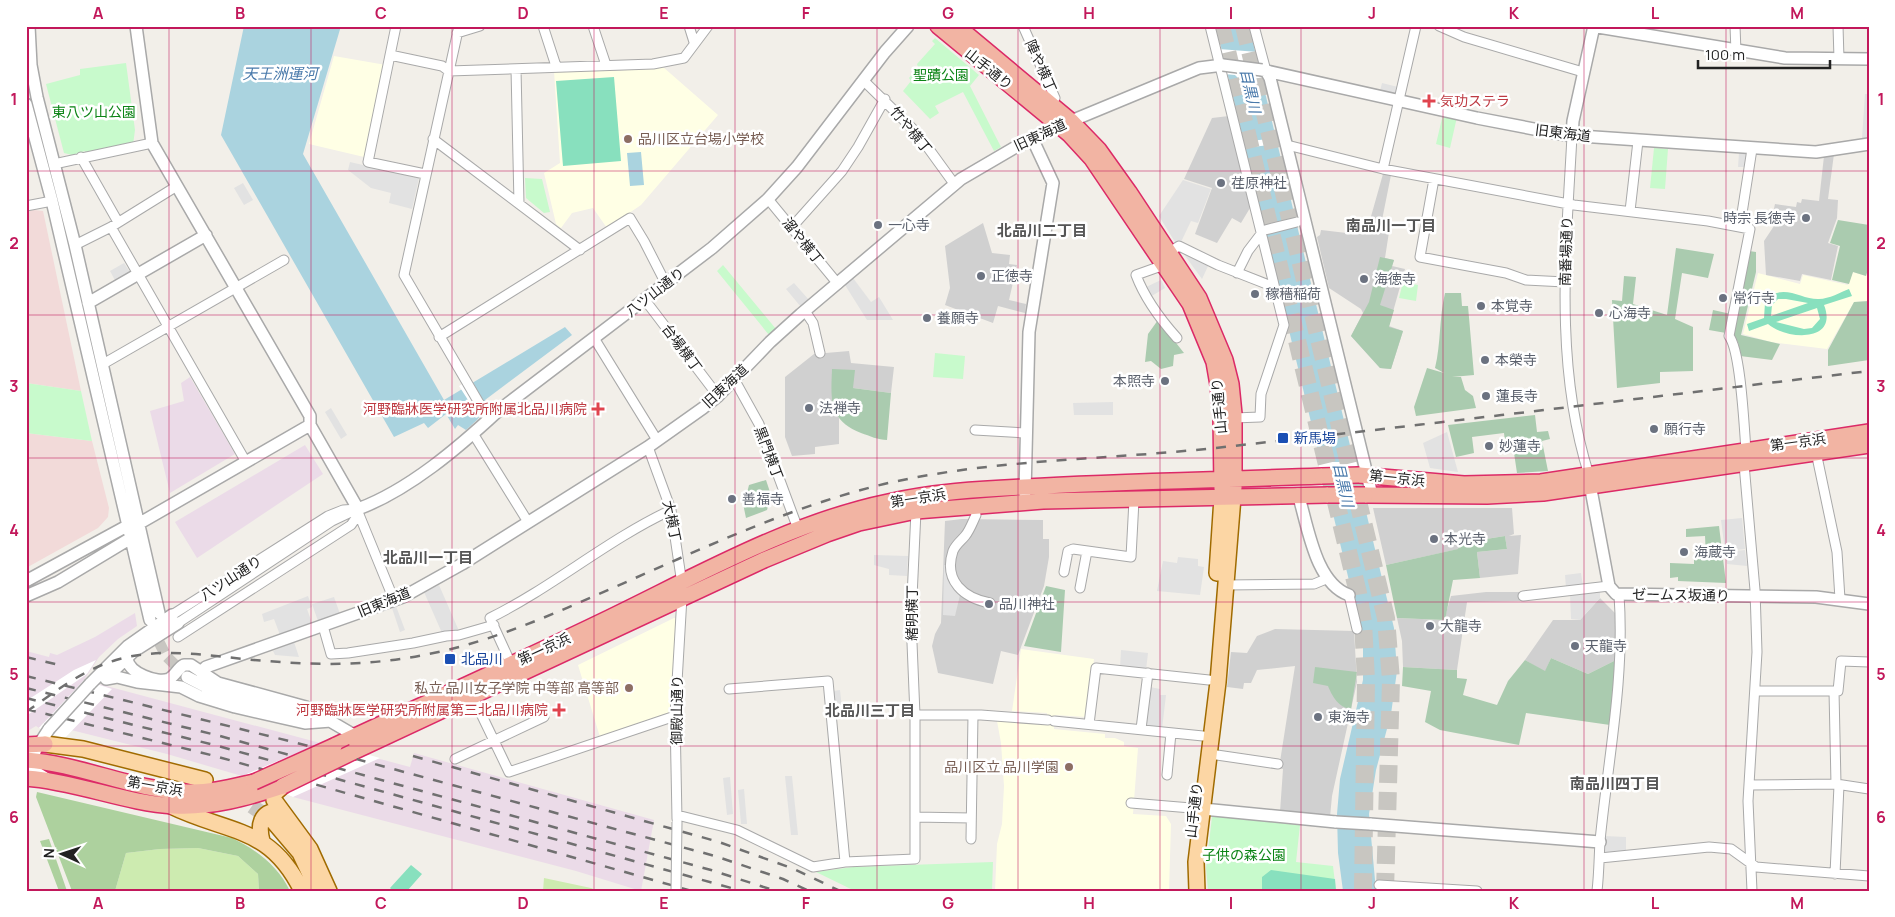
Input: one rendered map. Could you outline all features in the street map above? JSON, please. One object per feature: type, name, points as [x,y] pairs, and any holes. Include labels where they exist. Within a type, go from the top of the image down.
[{"type":"highway","name":"山手通り","points":[[938,26],[1099,150],[1167,258],[1190,304],[1214,362],[1228,480]]},
{"type":"highway","name":"山手通り","points":[[956,26],[1050,104],[1065,123]]},
{"type":"highway","name":"山手通り","points":[[1167,258],[1199,298],[1216,334],[1225,360],[1231,384],[1234,418],[1228,497]]},
{"type":"highway","name":"第一京浜","points":[[26,778],[51,780],[171,806],[226,803],[282,786],[682,599],[827,534],[859,523],[916,511],[1026,502],[1298,494],[1501,495],[1745,457],[1869,432]]},
{"type":"highway","name":"第一京浜","points":[[1745,457],[1816,452],[1869,445]]},
{"type":"highway","name":"第一京浜","points":[[28,762],[53,763],[173,791],[204,792],[254,782],[798,529],[887,502],[929,494],[1084,483],[1363,475],[1488,485],[1590,480]]},
{"type":"main road","name":"山手通り","points":[[1188,891],[1187,860],[1210,754],[1226,585],[1228,497]]},
{"type":"main road","name":"山手通り","points":[[1197,891],[1198,809],[1203,736],[1228,497]]},
{"type":"main road","points":[[41,739],[205,780]]},
{"type":"main road","points":[[282,786],[276,791],[274,798],[278,816],[300,853],[318,891]]},
{"type":"main road","points":[[232,787],[227,795],[227,819],[236,828]]},
{"type":"main road","points":[[171,806],[200,819],[236,828],[262,841],[288,865],[302,891]]},
{"type":"main road","points":[[262,841],[258,826],[260,821],[273,812],[310,849],[329,891]]},
{"type":"street","points":[[28,26],[30,65],[75,245],[140,523],[167,622]]},
{"type":"street","points":[[136,26],[152,143],[310,416],[310,425],[358,509],[394,600]]},
{"type":"street","points":[[396,26],[368,162],[426,174]]},
{"type":"street","points":[[480,26],[458,30],[404,276],[486,416]]},
{"type":"street","points":[[543,26],[556,66]]},
{"type":"street","points":[[593,26],[606,65]]},
{"type":"street","points":[[689,26],[694,42]]},
{"type":"street","points":[[390,55],[442,66],[449,71],[652,64],[684,58],[694,42],[708,26]]},
{"type":"street","name":"八ツ山通り","points":[[98,683],[111,662],[136,640],[332,521],[389,494],[474,435],[486,416],[594,338],[712,248],[768,199],[798,167],[863,80],[908,26]]},
{"type":"street","name":"陣や横丁","points":[[1023,26],[1055,98],[1050,104]]},
{"type":"street","points":[[1210,26],[1263,231],[1284,325],[1261,394],[1260,417],[1234,418]]},
{"type":"street","points":[[1254,26],[1264,70],[1270,78],[1287,145],[1301,221],[1368,495]]},
{"type":"street","points":[[1383,169],[1416,26]]},
{"type":"street","points":[[1439,26],[1464,37],[1584,72]]},
{"type":"street","points":[[1593,26],[1736,52],[1785,58],[1869,59]]},
{"type":"street","name":"南番場通り","points":[[1590,480],[1568,382],[1565,282],[1572,136],[1593,26]]},
{"type":"street","points":[[1735,26],[1736,52]]},
{"type":"street","points":[[1838,26],[1839,59]]},
{"type":"street","name":"旧東海道","points":[[201,672],[206,667],[394,600],[462,564],[652,444],[718,396],[770,342],[805,311],[955,185],[977,169],[1032,138],[1199,68],[1221,65],[1264,70],[1399,101],[1572,136],[1816,152],[1869,144]]},
{"type":"street","points":[[516,68],[519,204]]},
{"type":"street","name":"竹や横丁","points":[[863,80],[885,99],[918,134],[955,185]]},
{"type":"street","points":[[792,227],[842,171],[885,99]]},
{"type":"street","points":[[26,104],[52,201],[127,526],[167,622]]},
{"type":"street","points":[[1026,502],[1024,487],[1025,433],[1030,332],[1053,183],[1032,138]]},
{"type":"street","points":[[434,139],[580,250]]},
{"type":"street","points":[[1630,212],[1638,140]]},
{"type":"street","points":[[54,164],[152,143]]},
{"type":"street","points":[[1287,145],[1383,169],[1568,204],[1740,226],[1750,229],[1729,336],[1735,344],[1738,360],[1755,596],[1756,691],[1749,784],[1752,891]]},
{"type":"street","points":[[1740,226],[1752,149]]},
{"type":"street","points":[[81,157],[139,276],[246,462]]},
{"type":"street","points":[[1434,179],[1420,257],[1506,273],[1526,280],[1565,282]]},
{"type":"street","points":[[75,245],[115,224],[177,186]]},
{"type":"street","name":"溜や横丁","points":[[768,199],[838,284]]},
{"type":"street","points":[[26,206],[52,201]]},
{"type":"street","points":[[439,337],[630,218],[666,284]]},
{"type":"street","points":[[1237,273],[1263,231],[1301,221]]},
{"type":"street","points":[[88,304],[139,276],[206,235]]},
{"type":"street","points":[[1177,338],[1152,306],[1136,275],[1167,258],[1179,246],[1237,273],[1274,287]]},
{"type":"street","points":[[102,364],[284,260]]},
{"type":"street","name":"台場横丁","points":[[645,300],[718,396]]},
{"type":"street","points":[[805,311],[813,323],[820,353]]},
{"type":"street","name":"大横丁","points":[[594,338],[652,444],[671,510],[682,582],[682,599]]},
{"type":"street","name":"黒門横丁","points":[[734,379],[759,424],[798,529]]},
{"type":"street","points":[[26,581],[127,526],[140,523],[310,425]]},
{"type":"street","points":[[975,430],[1025,433]]},
{"type":"street","points":[[474,435],[528,522]]},
{"type":"street","points":[[1816,452],[1837,552],[1840,599]]},
{"type":"street","points":[[1523,596],[1609,586],[1590,480]]},
{"type":"street","points":[[1298,494],[1317,557],[1326,579],[1332,586],[1348,594],[1357,629]]},
{"type":"street","points":[[1064,572],[1068,552],[1073,550],[1131,557],[1134,500]]},
{"type":"street","points":[[974,506],[976,515],[966,535],[954,550],[951,567],[954,581],[963,593],[974,599],[990,603]]},
{"type":"street","points":[[167,622],[351,525],[356,518],[358,509]]},
{"type":"street","points":[[323,626],[331,654],[348,653],[459,635],[492,622],[641,524],[671,510]]},
{"type":"street","name":"緒明横丁","points":[[845,862],[915,858],[915,715],[911,619],[916,511]]},
{"type":"street","points":[[26,596],[58,582],[131,538],[140,523]]},
{"type":"street","points":[[1080,588],[1087,552]]},
{"type":"street","points":[[1226,585],[1314,584],[1326,579]]},
{"type":"street","name":"ゼームス坂通り","points":[[1609,586],[1612,592],[1619,595],[1840,599],[1869,604]]},
{"type":"street","points":[[1597,891],[1600,842],[1618,692],[1622,628],[1619,595]]},
{"type":"street","name":"御殿山通り","points":[[676,891],[675,716],[682,599]]},
{"type":"street","name":"八ツ山通り","points":[[98,683],[167,622]]},
{"type":"street","points":[[492,622],[511,664]]},
{"type":"street","points":[[127,658],[131,670],[144,676],[163,680],[181,679],[216,692],[332,721]]},
{"type":"street","points":[[1756,691],[1838,691],[1841,661],[1869,662]]},
{"type":"street","points":[[181,679],[180,666],[187,664],[218,683],[292,701],[332,721],[354,736],[374,742]]},
{"type":"street","points":[[1089,724],[1096,668],[1209,680]]},
{"type":"street","points":[[1142,729],[1148,673]]},
{"type":"street","points":[[51,780],[34,771],[28,762],[41,739],[98,683],[118,677],[137,682],[181,679]]},
{"type":"street","points":[[677,818],[737,830],[813,867],[845,862],[828,681],[729,689]]},
{"type":"street","points":[[1834,691],[1837,784],[1835,874]]},
{"type":"street","points":[[473,697],[509,772],[675,716]]},
{"type":"street","points":[[915,715],[973,715],[1051,720],[1203,736]]},
{"type":"street","points":[[971,839],[973,715]]},
{"type":"street","points":[[455,759],[544,718]]},
{"type":"street","points":[[1167,775],[1171,732]]},
{"type":"street","points":[[1210,754],[1278,764]]},
{"type":"street","points":[[1749,784],[1837,784],[1869,789]]},
{"type":"street","points":[[1131,803],[1336,822],[1600,842]]},
{"type":"street","points":[[915,817],[971,818]]},
{"type":"street","points":[[1600,858],[1707,846],[1731,848],[1756,867],[1869,876]]},
{"type":"street","points":[[1379,885],[1478,891]]},
{"type":"shaded area","points":[[334,56],[386,65],[364,157],[309,144]]},
{"type":"shaded area","name":"品川区立台場小学校","points":[[663,67],[718,115],[641,205],[607,228],[593,208],[572,213],[561,228],[556,224],[544,173],[560,163],[554,71],[615,71]]},
{"type":"shaded area","points":[[1382,83],[1398,87],[1396,95],[1380,91]]},
{"type":"shaded area","points":[[1865,94],[1869,94],[1869,138],[1862,138]]},
{"type":"shaded area","name":"荏原神社","points":[[1229,116],[1250,208],[1241,223],[1232,218],[1217,243],[1195,234],[1212,188],[1184,179],[1212,118]]},
{"type":"shaded area","points":[[1739,153],[1748,154],[1747,167],[1738,167]]},
{"type":"shaded area","name":"時宗 長徳寺","points":[[1834,154],[1828,199],[1838,200],[1837,218],[1828,243],[1838,246],[1831,280],[1802,274],[1800,281],[1766,275],[1764,241],[1778,220],[1772,217],[1775,204],[1796,207],[1797,202],[1801,203],[1802,199],[1819,201],[1824,156]]},
{"type":"shaded area","points":[[350,162],[419,178],[412,209],[389,203],[391,193],[371,188],[348,170]]},
{"type":"shaded area","name":"海徳寺","points":[[1383,174],[1391,175],[1380,230],[1389,232],[1385,258],[1394,260],[1392,266],[1405,269],[1389,326],[1403,331],[1391,369],[1380,368],[1351,336],[1363,313],[1361,309],[1329,288],[1317,237],[1320,235],[1321,230],[1355,234],[1359,218],[1370,220]]},
{"type":"shaded area","points":[[1183,180],[1211,189],[1198,223],[1191,221],[1181,242],[1175,242],[1159,216]]},
{"type":"shaded area","points":[[243,183],[253,200],[244,205],[234,188]]},
{"type":"shaded area","points":[[26,211],[43,211],[81,391],[26,383]]},
{"type":"shaded area","points":[[1838,220],[1869,225],[1869,266],[1866,276],[1853,272],[1849,284],[1832,280],[1840,246],[1830,243]]},
{"type":"shaded area","name":"正徳寺","points":[[983,223],[992,253],[1010,255],[1009,264],[1017,265],[1009,300],[1026,304],[1025,313],[998,306],[993,323],[945,305],[950,288],[945,246]]},
{"type":"shaded area","points":[[1676,248],[1714,254],[1708,278],[1682,273],[1675,319],[1693,327],[1693,371],[1660,372],[1660,383],[1617,388],[1612,300],[1622,301],[1624,276],[1636,277],[1633,304],[1667,315]]},
{"type":"shaded area","points":[[1749,251],[1756,252],[1756,272],[1741,335],[1780,344],[1772,360],[1740,356],[1738,342],[1733,334]]},
{"type":"shaded area","points":[[1185,252],[1209,264],[1202,279],[1183,253]]},
{"type":"shaded area","points":[[1380,257],[1394,260],[1380,305],[1394,310],[1389,327],[1403,331],[1391,369],[1380,368],[1351,336],[1369,302]]},
{"type":"shaded area","points":[[124,263],[132,275],[117,284],[110,271]]},
{"type":"shaded area","points":[[1869,266],[1869,301],[1854,302],[1827,349],[1771,342],[1743,334],[1758,273],[1800,284],[1803,275],[1848,285],[1853,272],[1866,276]]},
{"type":"shaded area","points":[[853,278],[871,302],[879,297],[893,320],[867,320],[845,285]]},
{"type":"shaded area","points":[[1161,280],[1165,288],[1150,297],[1144,288]]},
{"type":"shaded area","points":[[794,283],[809,300],[801,307],[786,289]]},
{"type":"shaded area","points":[[1445,293],[1461,293],[1462,306],[1468,306],[1474,375],[1452,377],[1461,377],[1465,390],[1473,396],[1476,408],[1416,416],[1414,407],[1427,368],[1444,373],[1435,368]]},
{"type":"shaded area","points":[[1869,301],[1869,360],[1828,366],[1828,350],[1854,302]]},
{"type":"shaded area","points":[[1713,310],[1731,314],[1726,333],[1709,330]]},
{"type":"shaded area","points":[[1158,320],[1184,353],[1174,355],[1173,366],[1161,369],[1151,361],[1145,362],[1148,334]]},
{"type":"shaded area","name":"法禅寺","points":[[849,351],[851,363],[894,367],[891,393],[853,388],[831,404],[839,418],[839,444],[815,447],[815,454],[792,456],[785,437],[785,377],[814,354]]},
{"type":"shaded area","points":[[832,369],[855,370],[853,388],[891,393],[887,440],[861,433],[842,422],[837,415],[832,399]]},
{"type":"shaded area","points":[[190,377],[235,454],[170,493],[150,411],[184,401],[181,383]]},
{"type":"shaded area","points":[[1113,402],[1113,415],[1074,415],[1073,403]]},
{"type":"shaded area","points":[[331,408],[347,435],[341,439],[325,412]]},
{"type":"shaded area","points":[[1535,415],[1537,432],[1548,431],[1550,439],[1542,441],[1548,471],[1517,473],[1514,453],[1524,452],[1522,440],[1505,442],[1504,433],[1472,437],[1474,453],[1456,457],[1448,425]]},
{"type":"shaded area","points":[[1447,432],[1458,472],[1430,468],[1423,443]]},
{"type":"shaded area","points":[[26,433],[92,441],[109,508],[108,517],[98,528],[26,568]]},
{"type":"shaded area","points":[[305,445],[323,474],[197,558],[175,522]]},
{"type":"shaded area","points":[[766,480],[771,495],[767,510],[746,518],[741,494],[747,493],[749,485]]},
{"type":"shaded area","name":"本光寺","points":[[1373,508],[1512,508],[1514,534],[1509,536],[1521,535],[1518,574],[1480,578],[1477,552],[1507,549],[1505,536],[1461,543],[1459,549],[1386,565]]},
{"type":"shaded area","points":[[1742,518],[1745,549],[1725,551],[1721,520]]},
{"type":"shaded area","name":"品川神社","points":[[962,519],[1043,520],[1043,539],[1049,539],[1049,557],[1044,586],[1018,655],[1001,651],[993,684],[938,673],[932,646],[935,634],[941,623],[945,521]]},
{"type":"shaded area","points":[[1719,526],[1726,583],[1678,581],[1678,577],[1670,578],[1670,563],[1694,564],[1694,558],[1706,557],[1705,536],[1686,537],[1686,529]]},
{"type":"shaded area","points":[[1505,536],[1507,549],[1477,552],[1480,578],[1453,580],[1445,620],[1397,618],[1386,565],[1458,549],[1461,543]]},
{"type":"shaded area","points":[[1745,550],[1747,566],[1727,564],[1725,552]]},
{"type":"shaded area","points":[[874,555],[908,556],[907,576],[889,575],[889,569],[874,565]]},
{"type":"shaded area","points":[[1178,557],[1198,559],[1198,566],[1204,567],[1200,595],[1157,591],[1163,561],[1177,563]]},
{"type":"shaded area","points":[[944,565],[949,565],[952,581],[960,595],[955,616],[943,615]]},
{"type":"shaded area","points":[[1581,573],[1583,586],[1566,588],[1565,575]]},
{"type":"shaded area","points":[[439,585],[459,631],[442,633],[424,592]]},
{"type":"shaded area","points":[[1046,586],[1065,590],[1061,652],[1024,646]]},
{"type":"shaded area","points":[[1600,591],[1600,598],[1580,620],[1571,619],[1570,594]]},
{"type":"shaded area","name":"大龍寺","points":[[1486,592],[1522,592],[1523,601],[1467,602],[1457,670],[1403,667],[1402,641],[1397,618],[1444,620],[1451,596]]},
{"type":"shaded area","points":[[308,596],[312,607],[307,609],[312,623],[280,635],[274,619],[264,622],[262,614]]},
{"type":"shaded area","points":[[334,597],[340,614],[318,621],[312,604]]},
{"type":"shaded area","name":"天龍寺","points":[[1600,598],[1615,613],[1617,634],[1616,660],[1588,674],[1551,658],[1545,672],[1525,660],[1553,620],[1580,620]]},
{"type":"shaded area","points":[[396,606],[405,630],[400,632],[392,608]]},
{"type":"shaded area","points":[[135,613],[137,626],[118,639],[99,657],[84,680],[410,767],[414,753],[654,820],[641,891],[576,871],[293,797],[242,776],[167,754],[43,723],[39,728],[36,726],[26,732],[26,651],[49,657],[50,653],[57,655],[95,637]]},
{"type":"shaded area","name":"私立 品川女子学院 中等部 高等部","points":[[677,618],[671,712],[600,737],[578,665]]},
{"type":"shaded area","name":"東海寺","points":[[1275,629],[1354,631],[1357,682],[1332,796],[1330,817],[1280,812],[1283,769],[1279,768],[1295,666],[1257,670],[1251,683],[1244,683],[1243,689],[1227,687],[1231,652],[1247,653],[1257,636]]},
{"type":"shaded area","points":[[294,642],[299,657],[275,655],[273,651]]},
{"type":"shaded area","name":"品川区立 品川学園","points":[[1021,649],[1094,659],[1087,717],[1055,715],[1054,729],[1105,734],[1105,738],[1115,738],[1124,742],[1124,746],[1138,748],[1133,814],[1166,816],[1171,824],[1169,891],[995,891],[997,844],[1002,824],[1004,786],[1001,743],[997,721],[1047,725],[1047,713],[1012,711]]},
{"type":"shaded area","points":[[1121,650],[1148,653],[1146,670],[1120,668]]},
{"type":"shaded area","points":[[1551,658],[1588,674],[1616,660],[1610,725],[1526,713],[1519,745],[1440,730],[1425,722],[1431,691],[1402,686],[1403,667],[1457,670],[1457,678],[1467,679],[1463,695],[1497,705],[1508,681],[1525,660],[1545,671]]},
{"type":"shaded area","points":[[1315,667],[1357,672],[1351,709],[1340,704],[1328,686],[1313,683]]},
{"type":"shaded area","points":[[1150,687],[1160,689],[1160,695],[1166,695],[1162,729],[1145,727]]},
{"type":"shaded area","points":[[840,690],[843,718],[836,719],[833,691]]},
{"type":"shaded area","points":[[785,776],[792,776],[798,835],[791,835]]},
{"type":"shaded area","points":[[730,777],[733,814],[727,815],[723,778]]},
{"type":"shaded area","points":[[744,789],[747,824],[741,824],[738,790]]},
{"type":"shaded area","points":[[1604,836],[1626,837],[1626,853],[1604,852]]},
{"type":"green space","name":"聖蹟公園","points":[[935,38],[979,75],[970,86],[1001,147],[994,151],[963,92],[935,106],[939,113],[930,119],[903,91],[911,81],[909,78],[918,67],[917,64],[935,44],[932,41]]},
{"type":"green space","name":"東八ツ山公園","points":[[126,63],[135,130],[133,145],[86,155],[85,151],[72,155],[64,153],[46,84],[80,75],[80,69]]},
{"type":"green space","points":[[614,77],[621,161],[563,166],[556,81]]},
{"type":"green space","points":[[1443,114],[1457,117],[1450,148],[1436,144]]},
{"type":"green space","points":[[1654,148],[1668,149],[1665,189],[1650,188]]},
{"type":"green space","points":[[525,178],[542,179],[550,212],[544,213],[526,198]]},
{"type":"green space","points":[[723,265],[776,329],[769,335],[717,271]]},
{"type":"green space","points":[[1403,282],[1418,285],[1416,301],[1399,298]]},
{"type":"green space","points":[[1849,289],[1852,296],[1824,305],[1827,317],[1824,326],[1818,332],[1798,335],[1786,333],[1768,324],[1749,331],[1747,324],[1764,318],[1765,303],[1771,296],[1777,293],[1784,292],[1812,299],[1823,299]],"holes":[[[1778,299],[1786,299],[1808,303],[1771,316],[1772,305]],[[1817,308],[1820,319],[1812,328],[1804,329],[1776,322]]]},
{"type":"green space","points":[[935,353],[965,356],[963,379],[933,377]]},
{"type":"green space","points":[[26,383],[81,391],[92,441],[26,433]]},
{"type":"green space","points":[[37,792],[232,838],[258,853],[273,866],[290,891],[259,891],[258,874],[238,856],[198,848],[160,849],[126,853],[115,891],[72,891],[36,797]]},
{"type":"green space","name":"子供の森公園","points":[[1212,817],[1300,825],[1296,862],[1333,866],[1336,891],[1208,891],[1206,868]]},
{"type":"green space","points":[[49,839],[67,891],[59,891],[40,841]]},
{"type":"green space","points":[[198,848],[238,856],[258,874],[259,891],[115,891],[126,853],[160,849]]},
{"type":"green space","points":[[993,862],[992,891],[855,891],[816,872],[853,867]]},
{"type":"green space","points":[[411,865],[422,874],[407,891],[393,891],[390,888]]},
{"type":"green space","points":[[1271,870],[1335,879],[1336,891],[1262,891],[1262,877]]},
{"type":"green space","points":[[544,878],[591,888],[598,891],[543,891]]},
{"type":"water","name":"天王洲運河","points":[[244,26],[341,26],[303,154],[444,400],[565,327],[572,335],[485,400],[488,405],[477,420],[466,430],[458,425],[455,429],[446,414],[428,428],[424,423],[394,437],[221,135]]},
{"type":"water","name":"目黒川","points":[[1216,26],[1249,26],[1394,628],[1397,671],[1391,714],[1376,770],[1369,814],[1376,891],[1343,891],[1338,853],[1337,814],[1340,779],[1363,680],[1363,639]]},
{"type":"water","points":[[641,152],[644,185],[630,186],[627,153]]},
{"type":"pier","points":[[1219,49],[1258,52],[1264,78],[1239,79],[1235,75],[1224,74]]},
{"type":"pier","points":[[1277,138],[1278,144],[1243,148],[1242,142]]},
{"type":"pier","points":[[471,379],[487,408],[479,417],[459,386]]},
{"type":"pier","points":[[1318,462],[1356,462],[1367,508],[1330,508]]},
{"type":"pier","points":[[96,660],[87,674],[26,716],[26,701],[74,670]]},
{"type":"pier","points":[[84,680],[112,689],[64,739],[39,728]]},
{"type":"pier","points":[[323,742],[380,758],[293,797],[242,776]]},
{"type":"tunnel","points":[[1221,26],[1358,593],[1363,622],[1366,680],[1363,891]]},
{"type":"tunnel","points":[[1244,26],[1386,618],[1391,680],[1385,891]]},
{"type":"tunnel","points":[[152,628],[166,656],[187,677]]},
{"type":"tunnel","points":[[233,793],[272,820]]},
{"type":"railway","points":[[26,712],[69,682],[104,664],[154,653],[192,654],[288,663],[349,664],[409,658],[451,649],[495,636],[537,620],[775,519],[847,494],[925,476],[1007,465],[1215,448],[1869,371]]},
{"type":"railway","points":[[26,657],[59,665]]},
{"type":"railway","points":[[26,676],[297,743],[715,856],[783,879],[809,891]]},
{"type":"railway","points":[[26,688],[220,736],[711,870],[776,891]]},
{"type":"railway","points":[[26,698],[218,746],[742,891]]},
{"type":"railway","points":[[26,709],[215,756],[692,891]]},
{"type":"railway","points":[[413,756],[719,842],[794,869],[840,891]]},
{"type":"place","name":"気功ステラ","points":[[1429,101]]},
{"type":"place","name":"品川区立台場小学校","points":[[628,139]]},
{"type":"place","name":"荏原神社","points":[[1221,183]]},
{"type":"place","name":"時宗 長徳寺","points":[[1806,218]]},
{"type":"place","name":"一心寺","points":[[878,225]]},
{"type":"place","name":"正徳寺","points":[[981,276]]},
{"type":"place","name":"海徳寺","points":[[1364,279]]},
{"type":"place","name":"稼穡稲荷","points":[[1255,294]]},
{"type":"place","name":"常行寺","points":[[1723,298]]},
{"type":"place","name":"本覚寺","points":[[1481,306]]},
{"type":"place","name":"心海寺","points":[[1599,313]]},
{"type":"place","name":"養願寺","points":[[927,318]]},
{"type":"place","name":"本榮寺","points":[[1485,360]]},
{"type":"place","name":"本照寺","points":[[1165,381]]},
{"type":"place","name":"蓮長寺","points":[[1486,396]]},
{"type":"place","name":"法禅寺","points":[[809,408]]},
{"type":"place","name":"河野臨牀医学研究所附属北品川病院","points":[[598,409]]},
{"type":"place","name":"願行寺","points":[[1654,429]]},
{"type":"place","name":"新馬場","points":[[1283,438]]},
{"type":"place","name":"妙蓮寺","points":[[1489,446]]},
{"type":"place","name":"善福寺","points":[[732,499]]},
{"type":"place","name":"本光寺","points":[[1434,539]]},
{"type":"place","name":"海蔵寺","points":[[1684,552]]},
{"type":"place","name":"品川神社","points":[[989,604]]},
{"type":"place","name":"大龍寺","points":[[1430,626]]},
{"type":"place","name":"天龍寺","points":[[1575,646]]},
{"type":"place","name":"北品川","points":[[450,659]]},
{"type":"place","name":"私立 品川女子学院 中等部 高等部","points":[[629,688]]},
{"type":"place","name":"河野臨牀医学研究所附属第三北品川病院","points":[[559,710]]},
{"type":"place","name":"東海寺","points":[[1318,717]]},
{"type":"place","name":"品川区立 品川学園","points":[[1069,767]]},
{"type":"district","name":"南品川一丁目","points":[[1391,226]]},
{"type":"district","name":"北品川二丁目","points":[[1042,231]]},
{"type":"district","name":"北品川一丁目","points":[[428,558]]},
{"type":"district","name":"北品川三丁目","points":[[870,711]]},
{"type":"district","name":"南品川四丁目","points":[[1615,784]]}]
